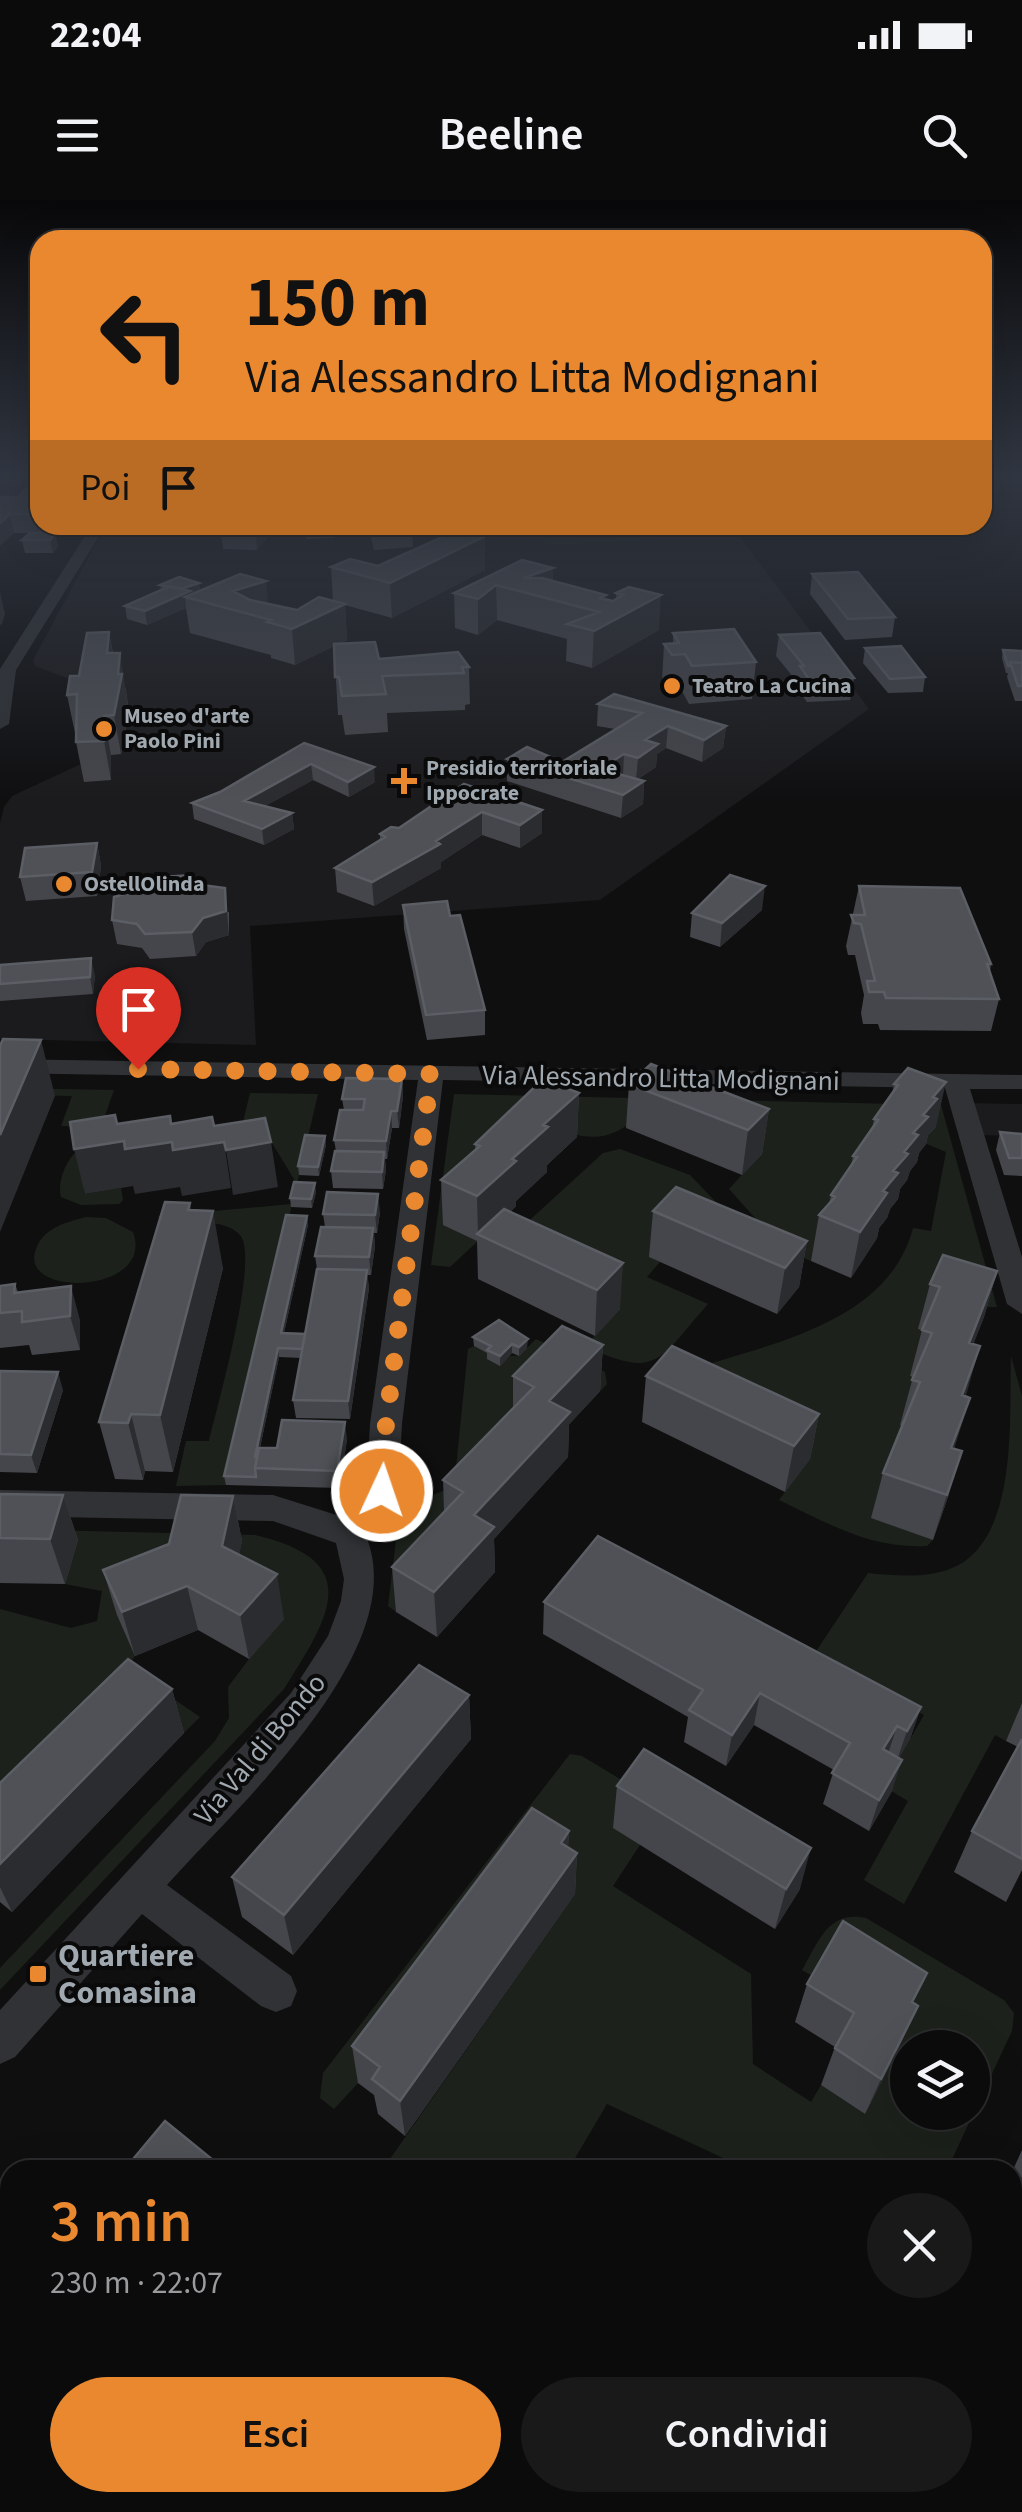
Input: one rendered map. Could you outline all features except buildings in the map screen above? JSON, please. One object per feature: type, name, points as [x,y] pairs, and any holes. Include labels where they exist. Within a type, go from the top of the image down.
[{"type":"street","points":[[0,724],[8,670],[24,632],[57,585]]},
{"type":"street","name":"Via Alessandro Litta Modignani","points":[[0,1066],[1022,1082]]},
{"type":"street","points":[[0,1503],[273,1508],[310,1516],[349,1534],[382,1491],[388,1407],[431,1074]]},
{"type":"street","points":[[956,1082],[1022,1304]]},
{"type":"street","name":"Via Val di Bondo","points":[[0,2042],[304,1704],[332,1663],[357,1608],[362,1576],[359,1552],[349,1534]]},
{"type":"street","points":[[138,1887],[276,1991]]},
{"type":"shaded area","name":"Presidio territoriale Ippocrate","points":[[74,585],[776,585],[869,709],[600,900],[250,926],[256,1045],[0,1039],[0,823],[4,807],[12,796],[83,763],[83,732],[75,733],[85,685],[35,666],[33,660]]},
{"type":"shaded area","points":[[0,1088],[114,1090],[101,1127],[61,1126],[72,1096],[18,1095]]},
{"type":"shaded area","points":[[250,1093],[318,1094],[297,1184],[272,1143],[241,1130]]},
{"type":"shaded area","points":[[454,1094],[941,1105],[997,1307],[977,1307],[919,1329],[928,1332],[910,1375],[919,1379],[908,1428],[933,1540],[927,1546],[907,1546],[869,1539],[779,1500],[809,1460],[686,1371],[821,1325],[879,1287],[899,1261],[913,1228],[931,1231],[946,1152],[922,1142],[935,1126],[811,1261],[783,1249],[729,1189],[761,1154],[648,1108],[622,1128],[599,1136],[573,1134],[542,1123],[478,1241],[450,1267],[431,1265]]},
{"type":"shaded area","points":[[968,1103],[1022,1104],[1022,1136],[978,1135]]},
{"type":"shaded area","points":[[620,1149],[690,1175],[766,1254],[649,1256],[660,1262],[647,1277],[708,1304],[667,1351],[644,1363],[629,1362],[585,1346],[619,1310],[496,1251],[603,1153]]},
{"type":"shaded area","points":[[79,1150],[85,1194],[121,1188],[123,1200],[119,1204],[81,1205],[61,1197],[64,1171]]},
{"type":"shaded area","points":[[292,1204],[226,1485],[176,1486],[186,1441],[209,1441],[241,1301],[245,1249],[240,1235],[224,1225],[204,1223],[165,1228],[158,1216]]},
{"type":"shaded area","points":[[86,1217],[106,1218],[133,1232],[135,1253],[125,1268],[86,1283],[46,1276],[36,1265],[39,1242],[56,1227]]},
{"type":"shaded area","points":[[536,1339],[605,1372],[607,1384],[396,1612],[388,1606],[400,1507],[454,1487],[468,1349],[474,1346],[491,1355],[519,1356]]},
{"type":"shaded area","points":[[1011,1356],[1022,1396],[1022,1712],[1006,1741],[995,1735],[904,1904],[864,1880],[908,1801],[873,1780],[897,1762],[924,1715],[813,1656],[868,1573],[918,1575],[943,1571],[965,1561],[982,1544],[994,1521],[1007,1466]]},
{"type":"shaded area","points":[[0,1529],[255,1535],[290,1546],[313,1560],[325,1576],[328,1594],[314,1638],[284,1689],[0,1990],[0,1968],[215,1741],[229,1718],[228,1687],[249,1659],[232,1591],[135,1656],[127,1667],[200,1717],[184,1733],[141,1703],[0,1845],[0,1609],[71,1628],[97,1621],[102,1591],[65,1584],[77,1541]]},
{"type":"shaded area","points":[[570,1754],[582,1756],[640,1791],[640,1845],[613,1886],[751,1974],[753,2064],[811,2102],[821,2085],[865,2114],[819,1980],[802,1970],[826,1930],[842,1919],[866,1918],[1004,2000],[1014,2013],[1012,2031],[990,2078],[990,2030],[890,2030],[890,2130],[966,2130],[952,2160],[727,2160],[607,2104],[574,2160],[392,2160],[575,1894],[531,1850],[358,2083],[334,2109],[320,2098],[323,2073]]},
{"type":"place","name":"Teatro La Cucina","points":[[672,686]]},
{"type":"place","name":"Museo d'arte Paolo Pini","points":[[104,729]]},
{"type":"place","name":"Presidio territoriale Ippocrate","points":[[404,781]]},
{"type":"place","name":"OstellOlinda","points":[[64,884]]},
{"type":"place","name":"Quartiere Comasina","points":[[38,1974]]},
{"type":"route","points":[[138,1069],[431,1074],[386,1424],[382,1491]]}]
